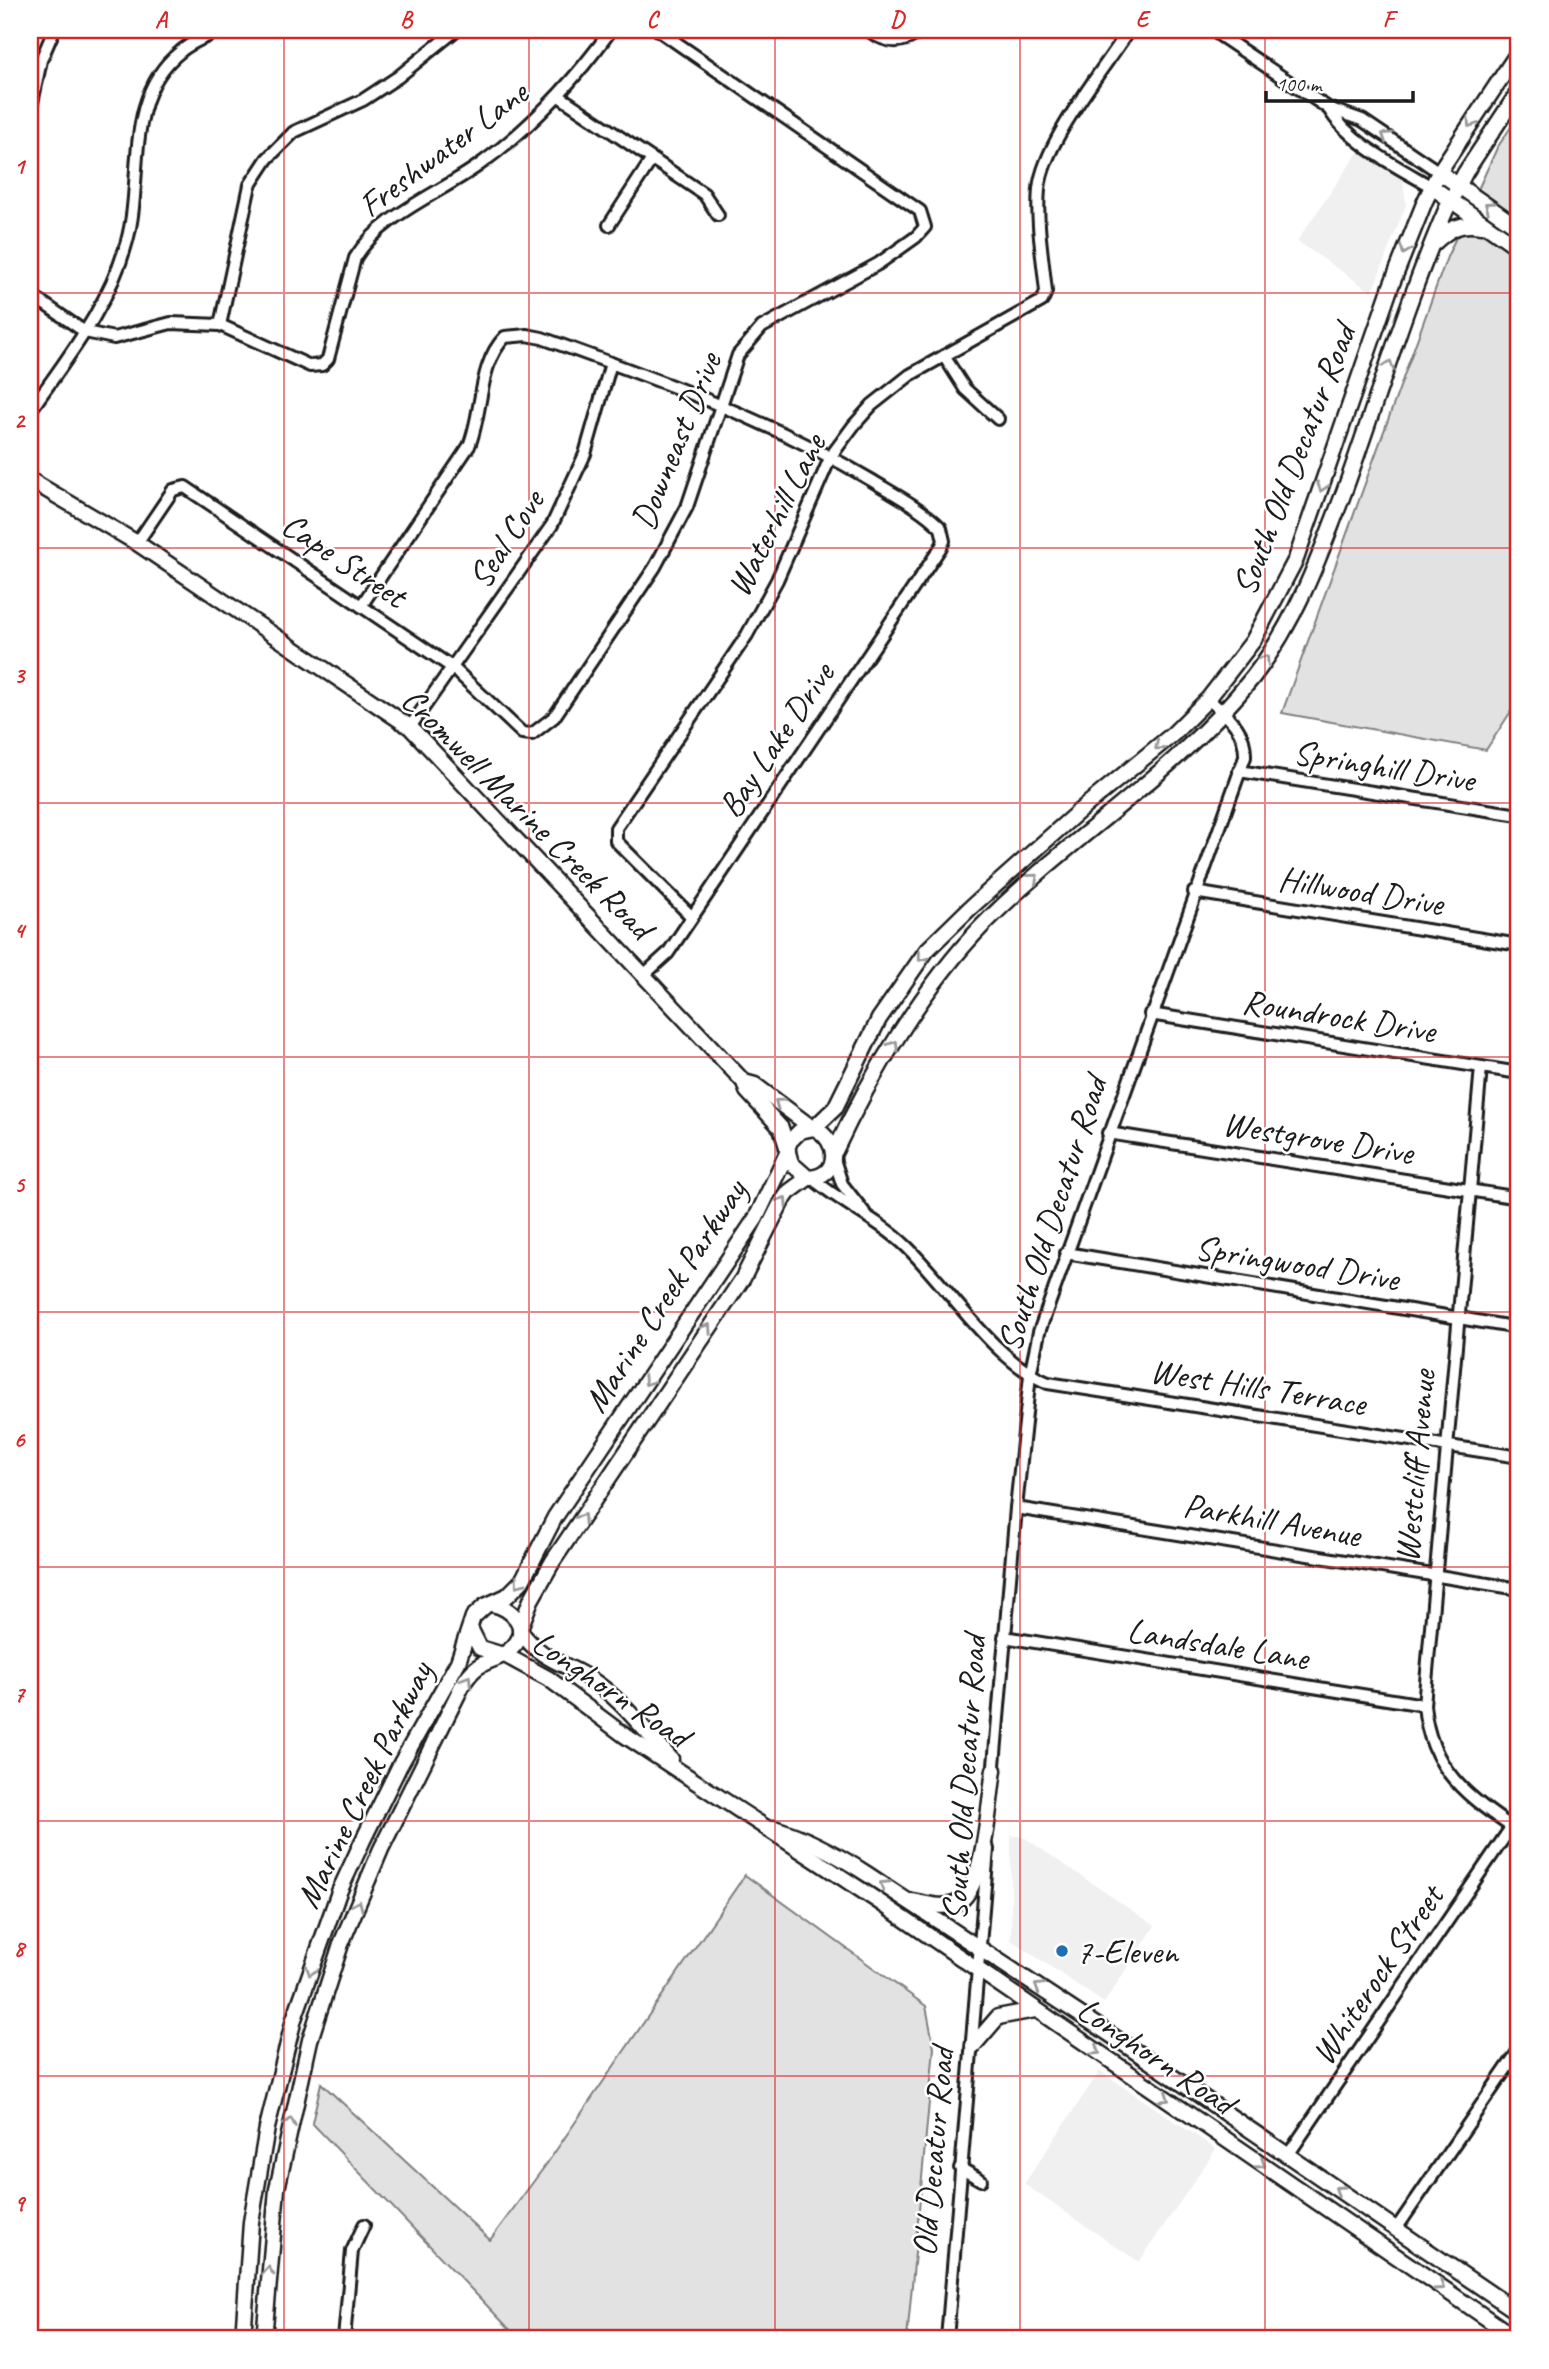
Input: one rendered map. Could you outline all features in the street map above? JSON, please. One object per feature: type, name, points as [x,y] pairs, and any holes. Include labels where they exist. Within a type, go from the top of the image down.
[{"type":"main road","points":[[1519,51],[1439,172],[1519,228]]},
{"type":"main road","points":[[1458,185],[1519,91]]},
{"type":"main road","name":"South Old Decatur Road","points":[[813,1128],[831,1113],[842,1099],[864,1046],[895,993],[927,950],[970,908],[1173,734],[1208,699],[1253,640],[1296,559],[1391,286],[1439,172]]},
{"type":"main road","name":"South Old Decatur Road","points":[[835,1155],[860,1098],[945,970],[984,924],[1129,800],[1223,712],[1255,675],[1299,605],[1366,430],[1430,246],[1458,185]]},
{"type":"main road","points":[[1432,187],[1519,248]]},
{"type":"main road","points":[[1430,246],[1455,226],[1468,224],[1489,228]]},
{"type":"main road","points":[[1343,422],[1366,430]]},
{"type":"main road","name":"Cromwell Marine Creek Road","points":[[30,480],[137,543],[410,727],[744,1082],[747,1091],[781,1128],[788,1149]]},
{"type":"main road","points":[[970,908],[984,924]]},
{"type":"main road","name":"Cromwell Marine Creek Road","points":[[744,1082],[755,1085],[813,1128]]},
{"type":"main road","points":[[813,1128],[826,1135],[835,1155],[824,1173],[810,1178],[796,1169],[788,1149],[796,1133],[813,1128]]},
{"type":"main road","name":"Marine Creek Parkway","points":[[492,1604],[516,1590],[529,1571],[555,1517],[756,1218],[788,1149]]},
{"type":"main road","name":"Marine Creek Parkway","points":[[520,1630],[533,1596],[553,1562],[743,1278],[781,1203],[789,1192],[810,1178]]},
{"type":"main road","points":[[492,1604],[511,1611],[520,1630],[516,1644],[501,1654],[480,1648],[473,1640],[470,1627],[478,1611],[492,1604]]},
{"type":"main road","name":"Marine Creek Parkway","points":[[243,2339],[251,2222],[259,2170],[294,2019],[339,1892],[388,1788],[458,1662],[470,1627]]},
{"type":"main road","name":"Longhorn Road","points":[[520,1630],[542,1656],[579,1672],[600,1685],[686,1775]]},
{"type":"main road","name":"Marine Creek Parkway","points":[[264,2339],[277,2189],[296,2091],[341,1944],[391,1828],[468,1676],[482,1663],[501,1654]]},
{"type":"main road","name":"Longhorn Road","points":[[501,1654],[549,1679],[624,1735],[979,1971],[1517,2339]]},
{"type":"main road","points":[[907,1900],[942,1906],[958,1902],[972,1887],[993,1770]]},
{"type":"main road","name":"Longhorn Road","points":[[760,1824],[793,1833],[842,1858],[1218,2107],[1513,2309]]},
{"type":"main road","points":[[973,2046],[998,2017],[1035,2010]]},
{"type":"main road","points":[[1205,2125],[1218,2107]]},
{"type":"main road","points":[[1384,2247],[1396,2229]]},
{"type":"street","points":[[30,113],[41,60],[54,30]]},
{"type":"street","points":[[30,411],[85,332],[127,242],[139,136],[153,82],[181,50],[222,30]]},
{"type":"street","points":[[30,294],[85,332],[114,338],[171,323],[220,325],[250,185],[267,159],[294,132],[363,100],[398,77],[456,30]]},
{"type":"street","name":"Freshwater Lane","points":[[220,325],[310,366],[322,365],[328,359],[355,258],[363,245],[384,225],[481,164],[559,96],[611,30]]},
{"type":"street","name":"Downeast Drive","points":[[527,734],[554,718],[655,567],[687,506],[738,355],[762,327],[878,264],[922,233],[925,221],[920,211],[658,30]]},
{"type":"street","points":[[867,30],[889,42],[900,43],[925,30]]},
{"type":"street","name":"Waterhill Lane","points":[[691,916],[616,841],[615,832],[747,635],[777,580],[831,456],[872,405],[910,375],[1042,301],[1046,292],[1038,191],[1042,170],[1059,135],[1129,30]]},
{"type":"street","points":[[1212,30],[1328,107],[1362,120],[1439,172]]},
{"type":"street","points":[[559,96],[704,194],[718,215]]},
{"type":"street","points":[[1328,107],[1337,123],[1351,134],[1432,187]]},
{"type":"street","points":[[609,225],[652,159]]},
{"type":"street","points":[[361,606],[469,446],[476,429],[490,360],[505,337],[527,335],[542,338],[721,403],[831,456]]},
{"type":"street","points":[[944,356],[965,389],[998,419]]},
{"type":"street","name":"Seal Cove","points":[[410,727],[552,525],[585,454],[611,363]]},
{"type":"street","name":"Bay Lake Drive","points":[[645,974],[668,953],[941,547],[944,532],[937,524],[831,456]]},
{"type":"street","name":"Cape Street","points":[[137,543],[173,490],[185,487],[453,668],[517,729],[527,734]]},
{"type":"street","points":[[1208,699],[1223,712]]},
{"type":"street","name":"South Old Decatur Road","points":[[979,1971],[1004,1637],[1030,1376],[1039,1332],[1066,1253],[1194,892],[1245,757],[1244,737],[1223,712]]},
{"type":"street","name":"Springhill Drive","points":[[1239,771],[1519,816]]},
{"type":"street","name":"Hillwood Drive","points":[[1194,892],[1519,946]]},
{"type":"street","name":"Roundrock Drive","points":[[1150,1014],[1519,1073]]},
{"type":"street","name":"Westcliff Avenue","points":[[1481,1067],[1424,1705],[1426,1726],[1435,1755],[1453,1782],[1516,1829]]},
{"type":"street","name":"Westgrove Drive","points":[[1108,1133],[1519,1198]]},
{"type":"street","points":[[835,1155],[842,1184],[864,1212]]},
{"type":"street","points":[[810,1178],[864,1212],[905,1245],[1007,1356],[1030,1376]]},
{"type":"street","name":"Springwood Drive","points":[[1066,1253],[1519,1328]]},
{"type":"street","name":"West Hills Terrace","points":[[1030,1376],[1048,1383],[1446,1443],[1519,1457]]},
{"type":"street","name":"Parkhill Avenue","points":[[1016,1508],[1519,1589]]},
{"type":"street","name":"Landsdale Lane","points":[[1004,1637],[1424,1705]]},
{"type":"street","name":"Whiterock Street","points":[[1288,2155],[1516,1829]]},
{"type":"street","name":"Old Decatur Road","points":[[947,2339],[979,1971]]},
{"type":"street","points":[[1396,2229],[1519,2049]]},
{"type":"street","points":[[960,2168],[981,2180]]},
{"type":"street","points":[[344,2339],[352,2250],[364,2225]]},
{"type":"street","points":[[1513,2309],[1519,2287]]},
{"type":"shaded area","points":[[1519,115],[1519,699],[1486,750],[1282,713],[1447,257],[1497,148]]},
{"type":"shaded area","points":[[1359,151],[1403,180],[1406,205],[1372,292],[1297,241]]},
{"type":"shaded area","points":[[1011,1835],[1025,1838],[1155,1926],[1104,2003],[1011,1940]]},
{"type":"shaded area","points":[[745,1875],[926,2006],[934,2048],[907,2339],[519,2339],[312,2123],[321,2083],[490,2240],[548,2162]]},
{"type":"shaded area","points":[[1100,2071],[1216,2149],[1139,2262],[1024,2184]]},
{"type":"place","name":"7-Eleven","points":[[1062,1951]]}]
